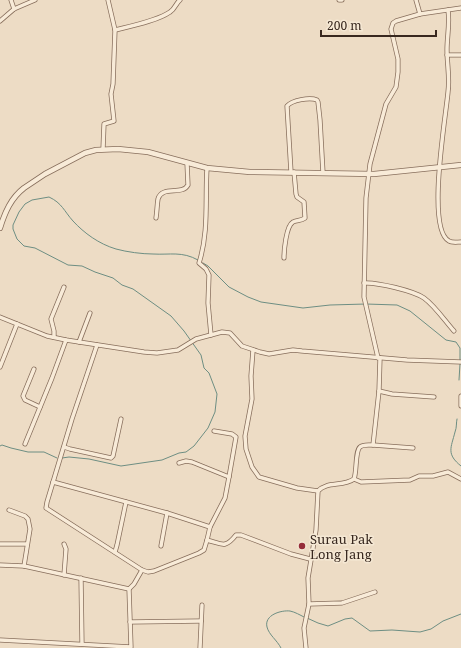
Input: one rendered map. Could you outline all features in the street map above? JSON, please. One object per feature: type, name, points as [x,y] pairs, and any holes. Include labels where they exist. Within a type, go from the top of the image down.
[{"type":"street","points":[[11,0],[14,9]]},
{"type":"street","points":[[0,20],[14,9],[35,0]]},
{"type":"street","points":[[103,149],[104,124],[114,121],[111,94],[113,84],[115,30],[108,0]]},
{"type":"street","points":[[115,30],[140,24],[163,16],[172,11],[177,2],[180,0]]},
{"type":"street","points":[[416,0],[420,14]]},
{"type":"street","points":[[372,445],[378,391],[379,358],[364,297],[366,207],[368,174],[384,111],[396,87],[399,63],[391,29],[396,21],[420,14],[461,8]]},
{"type":"street","points":[[448,10],[449,20],[447,55],[449,91],[439,158],[439,207],[441,228],[446,238],[448,241],[461,242]]},
{"type":"street","points":[[447,55],[461,55]]},
{"type":"street","points":[[284,258],[284,248],[289,228],[293,222],[300,221],[305,218],[304,202],[297,197],[293,172],[287,106],[292,102],[313,99],[317,100],[318,102],[323,173]]},
{"type":"street","points":[[0,228],[9,205],[17,194],[24,188],[78,156],[103,149],[138,150],[207,168],[250,172],[368,174],[461,166]]},
{"type":"street","points":[[156,218],[160,195],[166,191],[186,188],[188,185],[187,163]]},
{"type":"street","points":[[207,168],[204,244],[199,263],[206,269],[209,275],[208,303],[211,334]]},
{"type":"street","points":[[364,282],[372,282],[422,297],[454,331]]},
{"type":"street","points":[[54,337],[51,319],[64,287]]},
{"type":"street","points":[[79,342],[90,313]]},
{"type":"street","points":[[0,317],[54,337],[132,351],[157,353],[178,350],[193,341],[211,334],[228,332],[242,346],[269,354],[293,350],[379,358],[460,362]]},
{"type":"street","points":[[0,367],[17,324]]},
{"type":"street","points":[[25,444],[66,340]]},
{"type":"street","points":[[97,345],[46,508],[142,570],[151,572],[200,553],[204,550],[210,527],[225,498],[236,437],[232,434],[214,431]]},
{"type":"street","points":[[253,350],[251,376],[252,400],[245,436],[246,449],[252,467],[260,477],[297,488],[318,491]]},
{"type":"street","points":[[34,369],[23,396],[25,400],[40,407]]},
{"type":"street","points":[[378,391],[392,394],[434,398]]},
{"type":"street","points":[[461,396],[461,406]]},
{"type":"street","points":[[64,447],[111,458],[113,456],[121,419]]},
{"type":"street","points":[[306,648],[305,622],[309,604],[308,578],[316,530],[318,491],[322,487],[346,483],[354,479],[358,449],[361,446],[372,445],[413,448]]},
{"type":"street","points":[[179,463],[186,461],[192,462],[228,477]]},
{"type":"street","points":[[354,479],[360,482],[410,480],[419,476],[433,476],[448,472],[461,479]]},
{"type":"street","points":[[53,482],[167,513],[210,527]]},
{"type":"street","points":[[115,552],[126,502]]},
{"type":"street","points":[[9,510],[25,516],[28,519],[30,529],[24,566]]},
{"type":"street","points":[[161,546],[167,513]]},
{"type":"street","points":[[207,540],[226,544],[230,543],[236,535],[240,534],[291,554],[310,559]]},
{"type":"street","points":[[0,544],[27,544]]},
{"type":"street","points":[[64,544],[66,546],[66,555],[64,575]]},
{"type":"street","points":[[0,565],[24,566],[129,589]]},
{"type":"street","points":[[0,640],[84,646],[130,647],[129,589],[134,584],[142,570]]},
{"type":"street","points":[[81,578],[84,646]]},
{"type":"street","points":[[309,604],[342,602],[375,592]]},
{"type":"street","points":[[200,648],[202,605]]},
{"type":"street","points":[[130,622],[201,621]]},
{"type":"waterway","points":[[62,458],[69,457],[89,459],[121,466],[162,460],[179,453],[186,452],[194,446],[208,428],[215,412],[217,394],[209,373],[204,368],[201,355],[171,316],[133,289],[122,285],[113,278],[82,266],[68,265],[35,248],[24,246],[17,239],[13,229],[13,225],[19,212],[25,204],[32,200],[49,197],[60,205],[82,230],[92,238],[110,247],[149,254],[181,254],[198,260]]},
{"type":"waterway","points":[[203,263],[229,287],[261,302],[303,308],[330,305],[397,305],[410,311],[446,340],[456,342],[460,348],[460,361]]},
{"type":"waterway","points":[[459,380],[460,364]]},
{"type":"waterway","points":[[457,419],[451,454],[456,462],[461,466]]},
{"type":"waterway","points":[[0,446],[2,445],[28,452],[44,452],[57,458]]},
{"type":"waterway","points":[[281,648],[268,630],[268,619],[278,612],[286,611],[294,612],[304,617]]},
{"type":"waterway","points":[[307,618],[328,626],[345,619],[352,618],[370,631],[392,630],[420,632],[431,629],[443,621],[461,614]]},
{"type":"place","name":"Surau Pak Long Jang","points":[[302,546]]}]
